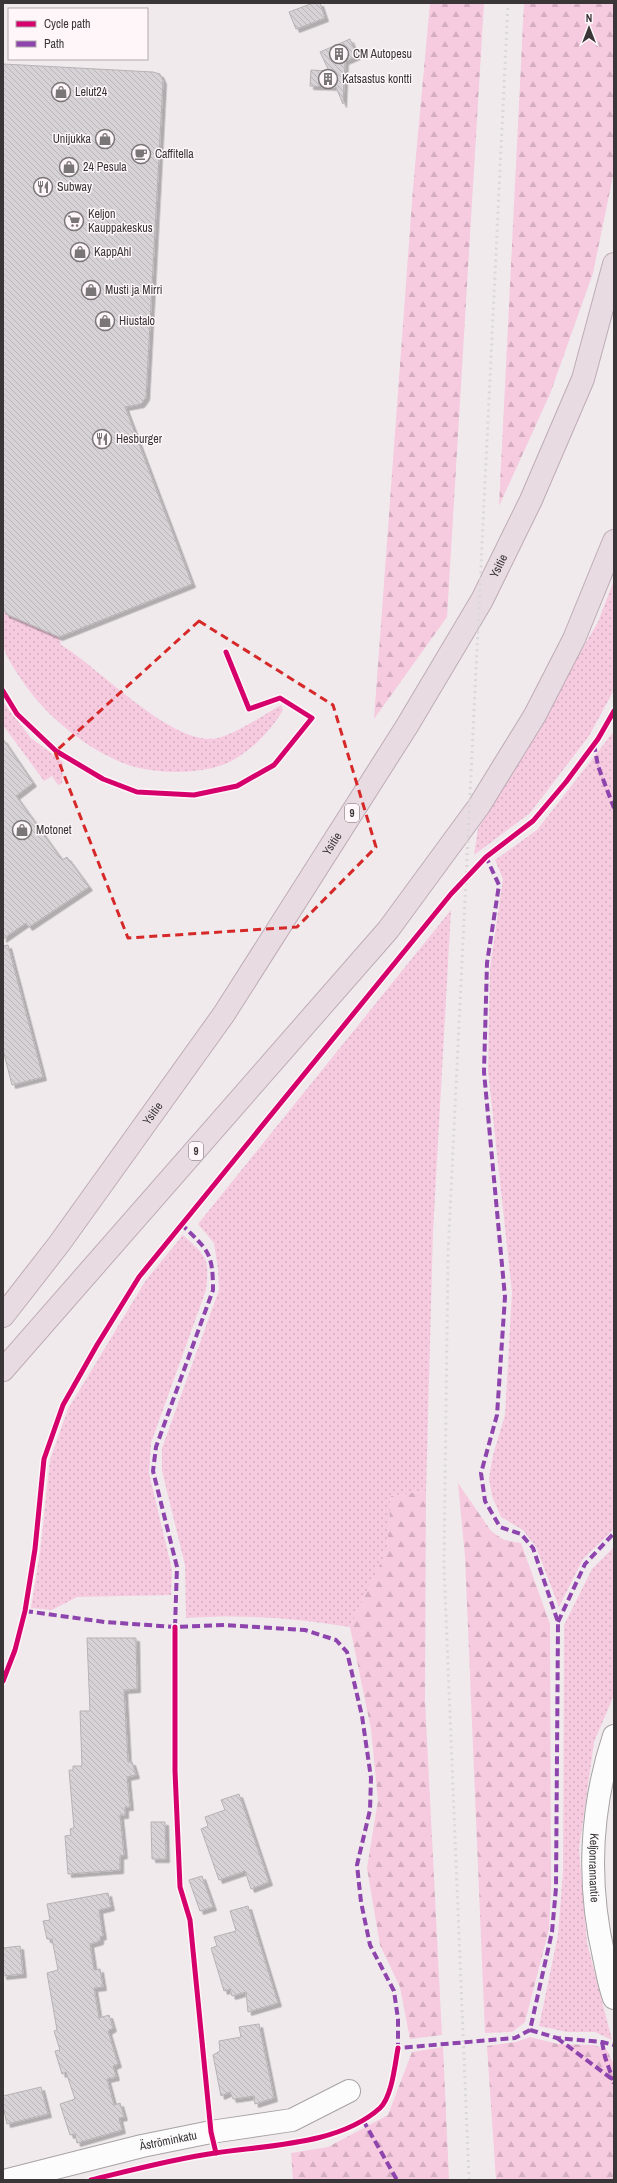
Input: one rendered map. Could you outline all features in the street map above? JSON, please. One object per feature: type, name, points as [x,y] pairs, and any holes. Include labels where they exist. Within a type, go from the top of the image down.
[{"type":"highway","name":"Ysitie","points":[[3,1316],[64,1237],[224,1014],[407,726],[482,600],[531,500],[583,380],[614,264]]},
{"type":"highway","name":"9","points":[[3,1370],[388,930],[479,806],[535,715],[574,639],[614,541]]},
{"type":"street","name":"Keljonrannantie","points":[[614,1736],[596,1806],[593,1852],[596,1921],[614,1998]]},
{"type":"street","name":"Äströminkatu","points":[[8,2180],[142,2146],[211,2132],[292,2120],[350,2091]]},
{"type":"highlighted area","points":[[199,621],[333,705],[376,847],[297,927],[128,938],[55,752]]},
{"type":"green space","points":[[430,3],[484,3],[447,617],[374,719],[413,188]]},
{"type":"green space","points":[[524,3],[614,3],[614,171],[593,273],[550,394],[499,506]]},
{"type":"green space","points":[[614,580],[614,690],[589,736],[530,813],[474,855],[478,829],[598,622]]},
{"type":"green space","points":[[3,606],[6,614],[59,637],[61,645],[137,704],[180,731],[200,738],[218,738],[242,728],[281,705],[283,710],[268,731],[256,744],[242,755],[223,765],[195,771],[179,772],[149,770],[123,763],[111,758],[76,736],[54,718],[32,694],[17,673],[3,645]]},
{"type":"green space","points":[[3,702],[31,738],[63,762],[62,784],[58,785],[52,776],[44,781],[3,725]]},
{"type":"green space","points":[[614,731],[614,1529],[583,1559],[559,1607],[536,1547],[523,1530],[501,1517],[492,1496],[489,1478],[493,1455],[505,1415],[512,1292],[488,1071],[490,968],[503,879],[495,860],[537,830]]},
{"type":"green space","points":[[451,910],[433,1231],[426,1491],[391,1496],[387,1550],[350,1627],[309,1621],[268,1618],[227,1616],[186,1618],[185,1565],[162,1471],[162,1448],[219,1290],[218,1269],[214,1243],[198,1224]]},
{"type":"green space","points":[[183,1235],[205,1258],[207,1264],[206,1290],[151,1443],[149,1473],[172,1570],[171,1595],[77,1597],[52,1610],[31,1608],[40,1553],[50,1460],[68,1409],[146,1280]]},
{"type":"green space","points":[[458,1483],[491,1531],[504,1540],[521,1543],[550,1624],[551,1891],[549,1929],[525,2022],[512,2032],[485,2033],[465,1556]]},
{"type":"green space","points":[[426,1491],[425,1701],[442,2035],[410,2039],[400,1987],[380,1945],[367,1868],[378,1800],[371,1729],[350,1627],[387,1550],[391,1496]]},
{"type":"green space","points":[[614,1547],[614,1695],[594,1742],[579,1849],[587,1943],[612,2040],[595,2032],[567,2032],[539,2026],[558,1935],[563,1873],[564,1625],[592,1569]]},
{"type":"green space","points":[[530,2037],[558,2044],[594,2045],[607,2050],[614,2065],[614,2180],[496,2180],[487,2046],[516,2042]]},
{"type":"green space","points":[[443,2047],[449,2180],[293,2180],[291,2153],[328,2147],[388,2115],[412,2052]]},
{"type":"building","points":[[313,3],[320,3],[325,18],[296,29],[289,12]]},
{"type":"building","points":[[350,39],[357,56],[345,61],[343,104],[336,87],[310,86],[311,70],[329,71],[320,52]]},
{"type":"building","name":"Keljon Kauppakeskus","points":[[3,64],[153,72],[160,74],[163,81],[146,397],[141,404],[125,407],[192,584],[59,637],[6,614],[3,606]]},
{"type":"building","name":"Motonet","points":[[3,739],[33,783],[16,796],[62,860],[67,857],[89,887],[29,927],[26,923],[3,939]]},
{"type":"building","points":[[8,945],[43,1077],[12,1085],[3,1050],[3,946]]},
{"type":"building","points":[[87,1638],[136,1638],[137,1689],[124,1690],[128,1762],[132,1762],[136,1775],[127,1777],[130,1807],[125,1807],[125,1815],[120,1815],[124,1855],[120,1856],[120,1870],[68,1874],[65,1836],[71,1835],[70,1829],[74,1828],[69,1770],[73,1770],[73,1766],[82,1766],[80,1711],[90,1711]]},
{"type":"building","points":[[239,1794],[269,1882],[251,1889],[245,1871],[219,1880],[201,1829],[208,1826],[205,1817],[225,1810],[221,1800]]},
{"type":"building","points":[[151,1822],[165,1822],[166,1859],[152,1859]]},
{"type":"building","points":[[202,1876],[213,1907],[200,1911],[189,1880]]},
{"type":"building","points":[[108,1893],[111,1907],[99,1910],[103,1936],[100,1937],[100,1941],[90,1944],[94,1970],[100,1969],[103,1987],[94,1988],[99,2018],[109,2015],[113,2028],[108,2031],[118,2064],[113,2066],[116,2077],[107,2079],[114,2105],[120,2103],[124,2117],[119,2118],[122,2130],[77,2143],[75,2134],[70,2135],[60,2104],[75,2099],[66,2072],[62,2074],[55,2051],[60,2050],[54,2031],[57,2030],[47,1973],[58,1970],[52,1939],[47,1939],[43,1921],[50,1920],[47,1904]]},
{"type":"building","points":[[248,1906],[278,2003],[248,2012],[246,1992],[232,1996],[230,1989],[224,1991],[211,1948],[217,1946],[214,1937],[236,1931],[230,1911]]},
{"type":"building","points":[[20,1946],[23,1974],[3,1976],[3,1948]]},
{"type":"building","points":[[259,2024],[274,2098],[255,2104],[254,2096],[233,2099],[230,2092],[221,2096],[213,2055],[220,2051],[219,2041],[241,2037],[239,2027]]},
{"type":"building","points":[[41,2087],[48,2114],[7,2124],[3,2106],[3,2096]]},
{"type":"railway","points":[[469,2180],[444,1567],[448,1254],[508,3]]},
{"type":"marked path","points":[[594,744],[598,766],[614,808]]},
{"type":"marked path","points":[[25,1611],[105,1622],[175,1627],[225,1625],[305,1630],[336,1640],[347,1652],[362,1716],[371,1778],[370,1810],[357,1865],[361,1902],[370,1945],[394,1991],[398,2019],[398,2048],[515,2038],[530,2030],[552,1932],[556,1888],[558,1622],[533,1548],[521,1534],[500,1527],[485,1501],[481,1473],[497,1415],[505,1297],[484,1072],[487,963],[499,885],[486,857]]},
{"type":"marked path","points":[[175,1627],[177,1567],[153,1471],[156,1447],[213,1290],[212,1267],[207,1252],[181,1224]]},
{"type":"marked path","points":[[558,1622],[585,1564],[614,1533]]},
{"type":"marked path","points":[[530,2030],[557,2038],[602,2042],[614,2045]]},
{"type":"marked path","points":[[557,2038],[612,2079],[614,2083]]},
{"type":"marked path","points":[[602,2042],[605,2057],[613,2080]]},
{"type":"marked path","points":[[363,2120],[397,2180]]},
{"type":"cycle path","points":[[3,691],[17,714],[56,751],[103,779],[137,792],[194,795],[237,786],[274,765],[312,718],[280,698],[249,709],[226,652]]},
{"type":"cycle path","points":[[3,1681],[15,1650],[25,1611],[35,1549],[44,1459],[63,1405],[97,1345],[139,1277],[451,894],[486,857],[533,821],[566,782],[598,739],[614,711]]},
{"type":"cycle path","points":[[175,1627],[175,1771],[180,1887],[190,1920],[211,2132],[216,2153]]},
{"type":"cycle path","points":[[91,2180],[199,2155],[279,2145],[302,2141],[344,2130],[363,2120],[380,2108],[384,2103],[390,2088],[398,2048]]},
{"type":"place","name":"CM Autopesu","points":[[339,54]]},
{"type":"place","name":"Katsastus kontti","points":[[328,79]]},
{"type":"place","name":"Lelut24","points":[[61,92]]},
{"type":"place","name":"Unijukka","points":[[105,139]]},
{"type":"place","name":"Caffitella","points":[[141,154]]},
{"type":"place","name":"24 Pesula","points":[[69,167]]},
{"type":"place","name":"Subway","points":[[43,187]]},
{"type":"place","name":"Keljon Kauppakeskus","points":[[74,221]]},
{"type":"place","name":"KappAhl","points":[[80,252]]},
{"type":"place","name":"Musti ja Mirri","points":[[91,290]]},
{"type":"place","name":"Hiustalo","points":[[105,321]]},
{"type":"place","name":"Hesburger","points":[[102,439]]},
{"type":"place","name":"Motonet","points":[[22,830]]}]
